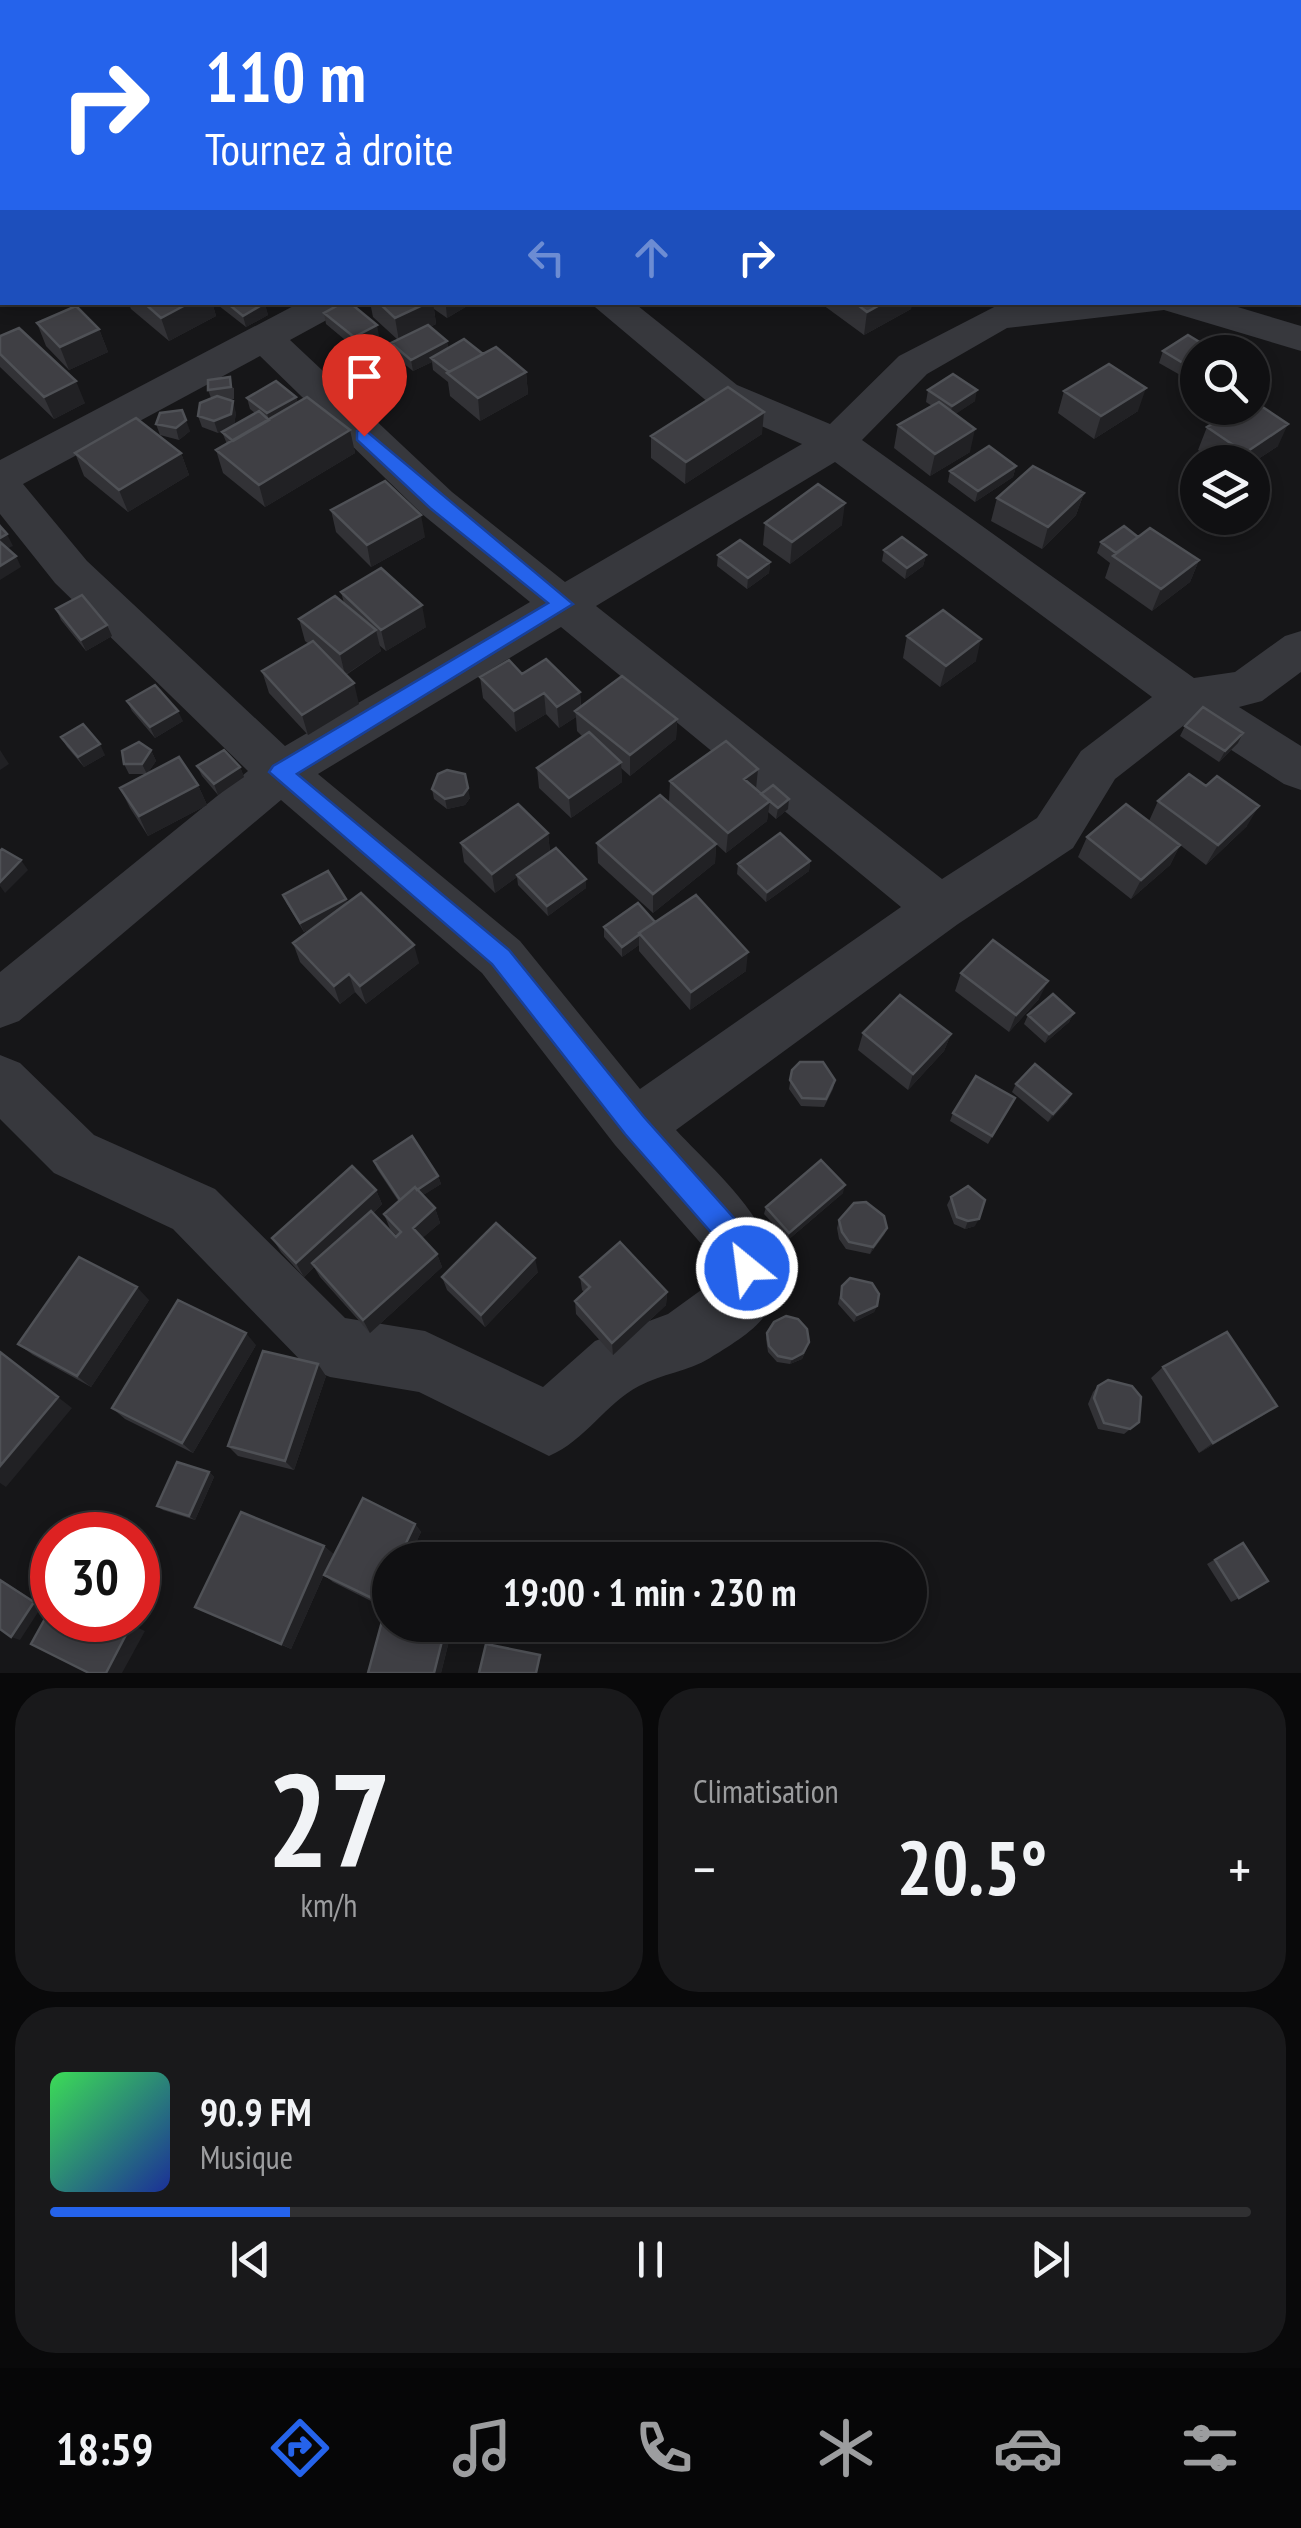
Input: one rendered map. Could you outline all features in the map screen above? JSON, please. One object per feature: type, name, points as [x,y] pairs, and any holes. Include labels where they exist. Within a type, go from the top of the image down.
[{"type":"street","points":[[0,1081],[74,1154],[194,1209],[330,1346],[425,1362],[549,1424],[617,1363],[686,1338],[742,1298],[747,1268],[732,1235],[634,1126],[501,957],[280,772],[70,572],[0,481],[274,321],[323,305]]},
{"type":"street","points":[[612,305],[723,394],[836,442],[1186,697],[1301,770]]},
{"type":"street","points":[[0,1004],[280,772],[836,442],[913,365],[998,317],[1120,305]]},
{"type":"street","points":[[1188,305],[1301,336]]},
{"type":"street","points":[[1249,305],[1301,336]]},
{"type":"street","points":[[274,321],[437,503],[940,908]]},
{"type":"street","points":[[634,1126],[940,908],[1055,833],[1098,765],[1186,697],[1246,688],[1301,648]]},
{"type":"building","points":[[146,305],[185,305],[161,318]]},
{"type":"building","points":[[230,305],[262,305],[243,316]]},
{"type":"building","points":[[339,305],[353,305],[377,325],[354,337],[324,313]]},
{"type":"building","points":[[381,305],[423,305],[395,318]]},
{"type":"building","points":[[858,305],[880,305],[867,312]]},
{"type":"building","points":[[76,306],[99,329],[60,347],[37,323]]},
{"type":"building","points":[[428,325],[447,341],[411,360],[391,343]]},
{"type":"building","points":[[19,328],[76,381],[44,397],[0,354],[0,336]]},
{"type":"building","points":[[464,339],[483,354],[449,372],[431,358]]},
{"type":"building","points":[[1180,340],[1180,361],[1163,351]]},
{"type":"building","points":[[496,347],[526,372],[478,398],[447,373]]},
{"type":"building","points":[[1109,364],[1146,388],[1101,416],[1064,391]]},
{"type":"building","points":[[953,374],[977,390],[952,406],[928,390]]},
{"type":"building","points":[[230,377],[231,387],[208,390],[208,380]]},
{"type":"building","points":[[276,381],[296,397],[267,413],[247,398]]},
{"type":"building","points":[[728,387],[764,412],[686,462],[651,436]]},
{"type":"building","points":[[217,396],[233,401],[231,414],[214,421],[198,416],[200,403]]},
{"type":"building","points":[[307,397],[350,430],[259,485],[216,450]]},
{"type":"building","points":[[939,402],[975,429],[935,454],[898,425]]},
{"type":"building","points":[[182,410],[186,420],[176,428],[156,424],[160,413]]},
{"type":"building","points":[[259,411],[269,420],[233,441],[222,432]]},
{"type":"building","points":[[1270,412],[1288,424],[1257,445],[1233,445],[1207,427],[1270,425]]},
{"type":"building","points":[[136,418],[181,453],[119,490],[75,453]]},
{"type":"building","points":[[989,446],[1016,466],[978,491],[950,471]]},
{"type":"building","points":[[1033,466],[1084,493],[1048,527],[997,498]]},
{"type":"building","points":[[385,481],[421,515],[367,545],[331,510]]},
{"type":"building","points":[[818,484],[845,503],[792,542],[765,523]]},
{"type":"building","points":[[1124,526],[1138,537],[1116,553],[1101,542]]},
{"type":"building","points":[[1150,528],[1199,560],[1161,589],[1113,556]]},
{"type":"building","points":[[902,537],[926,555],[907,568],[884,550]]},
{"type":"building","points":[[740,540],[770,562],[748,578],[718,555]]},
{"type":"building","points":[[0,542],[16,556],[0,566]]},
{"type":"building","points":[[381,568],[422,605],[381,630],[341,592]]},
{"type":"building","points":[[82,595],[107,625],[81,640],[56,609]]},
{"type":"building","points":[[335,596],[376,630],[340,654],[299,619]]},
{"type":"building","points":[[943,610],[981,639],[946,666],[907,636]]},
{"type":"building","points":[[313,641],[354,683],[302,715],[262,671]]},
{"type":"building","points":[[546,659],[580,692],[557,707],[544,693],[514,711],[480,677],[509,660],[522,674]]},
{"type":"building","points":[[622,676],[677,719],[630,755],[575,711]]},
{"type":"building","points":[[155,685],[178,711],[150,727],[127,701]]},
{"type":"building","points":[[1203,707],[1243,733],[1225,751],[1185,726]]},
{"type":"building","points":[[83,724],[100,744],[78,757],[61,737]]},
{"type":"building","points":[[589,732],[621,762],[569,798],[537,768]]},
{"type":"building","points":[[726,741],[758,769],[744,779],[770,801],[728,833],[670,781]]},
{"type":"building","points":[[139,742],[151,750],[142,764],[124,764],[122,751]]},
{"type":"building","points":[[224,750],[240,767],[214,784],[197,766]]},
{"type":"building","points":[[179,757],[198,785],[139,816],[120,788]]},
{"type":"building","points":[[447,770],[465,774],[468,788],[463,795],[445,799],[432,789],[438,774]]},
{"type":"building","points":[[1189,774],[1206,786],[1217,776],[1259,806],[1218,845],[1158,801]]},
{"type":"building","points":[[773,785],[789,799],[778,808],[761,794]]},
{"type":"building","points":[[660,795],[716,844],[653,894],[597,843]]},
{"type":"building","points":[[518,804],[548,833],[492,874],[461,843]]},
{"type":"building","points":[[1126,804],[1180,845],[1141,880],[1087,837]]},
{"type":"building","points":[[780,833],[810,861],[767,892],[738,864]]},
{"type":"building","points":[[556,848],[586,879],[547,906],[517,875]]},
{"type":"building","points":[[0,851],[21,860],[0,882]]},
{"type":"building","points":[[328,871],[346,899],[300,923],[283,895]]},
{"type":"building","points":[[361,893],[414,945],[360,986],[349,974],[334,986],[293,943]]},
{"type":"building","points":[[696,895],[748,952],[691,992],[639,933]]},
{"type":"building","points":[[638,903],[655,922],[622,947],[604,927]]},
{"type":"building","points":[[993,940],[1048,981],[1016,1015],[961,973]]},
{"type":"building","points":[[1053,994],[1074,1013],[1049,1034],[1028,1015]]},
{"type":"building","points":[[900,995],[951,1034],[913,1074],[863,1033]]},
{"type":"building","points":[[800,1062],[823,1062],[835,1080],[826,1099],[802,1098],[790,1080],[792,1070]]},
{"type":"building","points":[[1035,1064],[1071,1094],[1053,1114],[1016,1084]]},
{"type":"building","points":[[976,1076],[1015,1098],[992,1136],[953,1113]]},
{"type":"building","points":[[412,1136],[438,1176],[400,1200],[374,1161]]},
{"type":"building","points":[[821,1160],[845,1185],[789,1233],[766,1207]]},
{"type":"building","points":[[352,1166],[376,1190],[296,1263],[272,1238]]},
{"type":"building","points":[[968,1186],[985,1200],[979,1219],[968,1221],[957,1217],[951,1197]]},
{"type":"building","points":[[415,1187],[435,1208],[413,1228],[437,1254],[363,1320],[312,1263],[371,1211],[396,1237],[401,1232],[384,1214]]},
{"type":"building","points":[[866,1202],[884,1216],[887,1228],[873,1247],[849,1242],[839,1220],[854,1203]]},
{"type":"building","points":[[496,1223],[535,1258],[481,1315],[442,1277]]},
{"type":"building","points":[[620,1242],[667,1292],[612,1343],[575,1301],[590,1287],[580,1277]]},
{"type":"building","points":[[79,1257],[137,1287],[77,1376],[18,1344]]},
{"type":"building","points":[[850,1278],[872,1283],[879,1294],[877,1306],[857,1315],[841,1298],[842,1286]]},
{"type":"building","points":[[178,1300],[246,1333],[182,1443],[112,1408]]},
{"type":"building","points":[[786,1316],[798,1319],[807,1329],[809,1342],[803,1353],[792,1359],[778,1356],[769,1346],[767,1333],[774,1322]]},
{"type":"building","points":[[1227,1332],[1277,1406],[1213,1443],[1163,1367]]},
{"type":"building","points":[[263,1351],[318,1364],[285,1461],[228,1446]]},
{"type":"building","points":[[0,1352],[58,1397],[0,1466]]},
{"type":"building","points":[[1108,1380],[1132,1386],[1141,1397],[1139,1422],[1130,1429],[1104,1423],[1094,1398],[1098,1386]]},
{"type":"building","points":[[177,1462],[209,1472],[189,1516],[157,1506]]},
{"type":"building","points":[[363,1498],[415,1524],[406,1542],[372,1542],[372,1598],[324,1575]]},
{"type":"building","points":[[241,1512],[324,1546],[281,1644],[195,1607]]},
{"type":"building","points":[[1243,1543],[1268,1581],[1239,1598],[1215,1560]]},
{"type":"building","points":[[0,1580],[30,1599],[30,1608],[11,1637],[0,1629]]},
{"type":"building","points":[[122,1642],[106,1673],[89,1673],[31,1644]]},
{"type":"building","points":[[376,1642],[442,1642],[434,1673],[368,1673]]},
{"type":"building","points":[[486,1644],[540,1655],[536,1673],[479,1673]]},
{"type":"route","points":[[364,436],[437,503],[562,604],[280,772],[501,957],[634,1126],[732,1235],[747,1268]]}]
